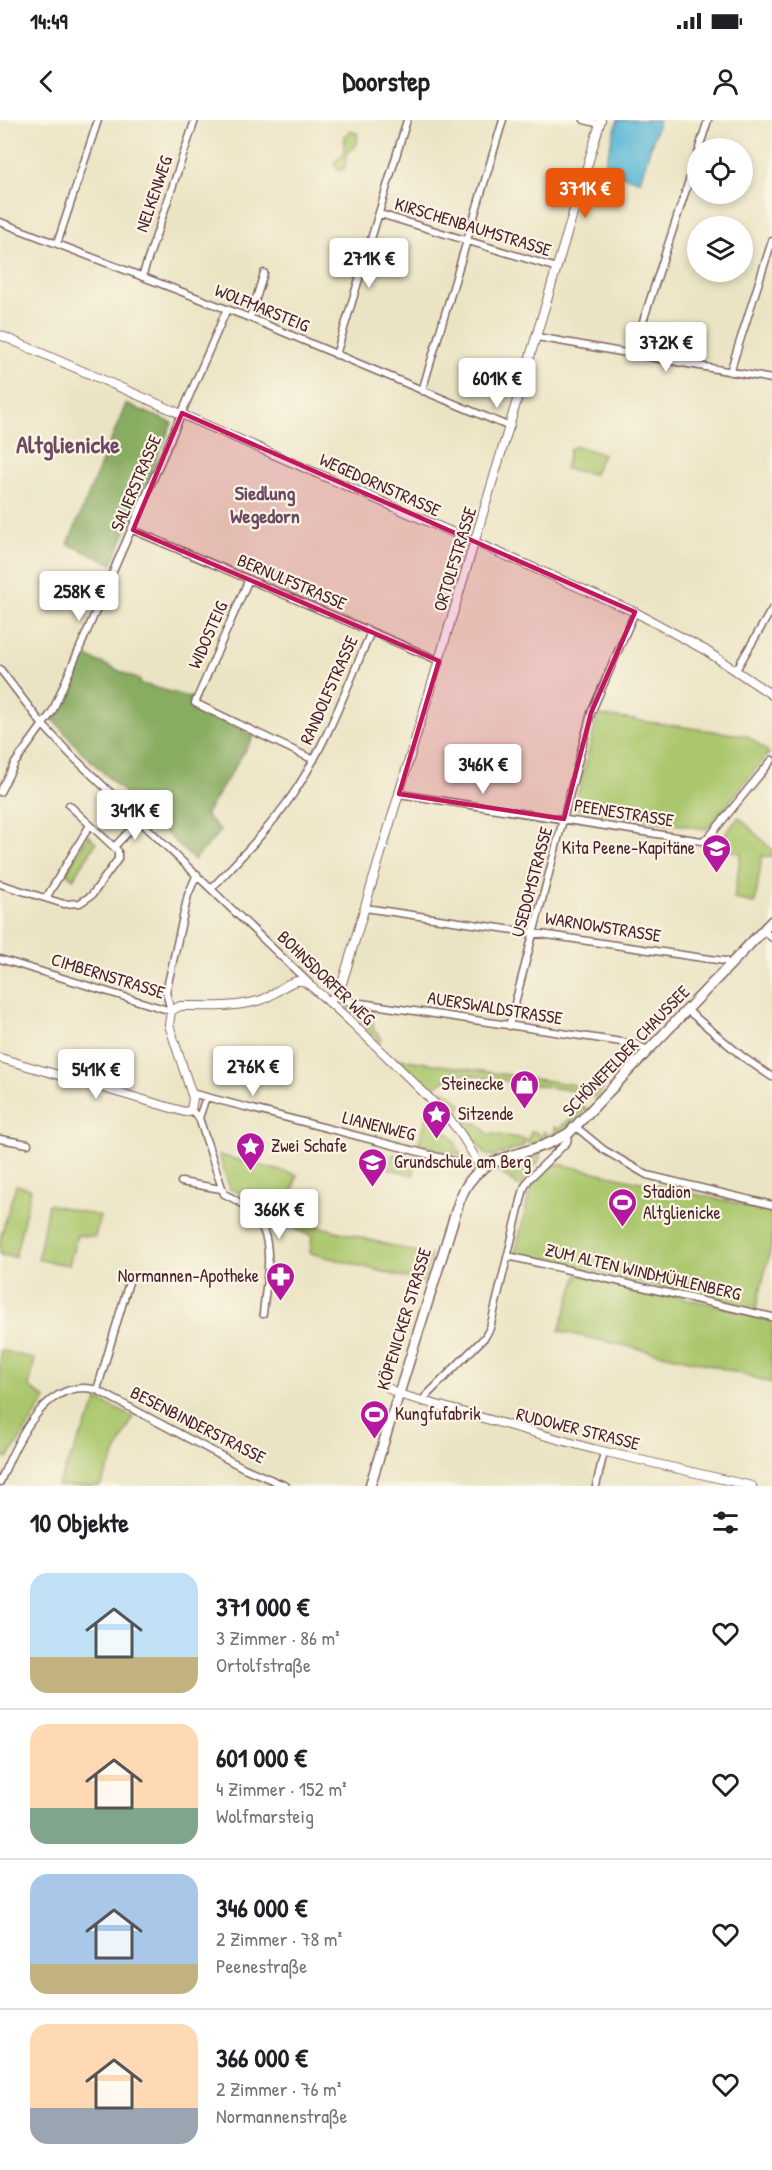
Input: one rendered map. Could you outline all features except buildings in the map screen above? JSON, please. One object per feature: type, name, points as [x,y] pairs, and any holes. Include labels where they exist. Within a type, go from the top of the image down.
[{"type":"main road","name":"SCHÖNEFELDER CHAUSSEE","points":[[480,1168],[543,1146],[573,1130],[772,921]]},
{"type":"main road","name":"KÖPENICKER STRASSE","points":[[370,1486],[394,1392],[459,1202],[467,1183],[480,1168]]},
{"type":"street","points":[[57,244],[98,120]]},
{"type":"street","name":"NELKENWEG","points":[[142,277],[195,120]]},
{"type":"street","points":[[336,355],[407,120]]},
{"type":"street","points":[[422,391],[503,120]]},
{"type":"street","points":[[584,120],[600,122]]},
{"type":"street","points":[[702,138],[708,120]]},
{"type":"street","name":"ORTOLFSTRASSE","points":[[336,996],[440,660],[600,122]]},
{"type":"street","points":[[632,355],[687,187]]},
{"type":"street","name":"KIRSCHENBAUMSTRASSE","points":[[380,214],[557,268]]},
{"type":"street","name":"WOLFMARSTEIG","points":[[0,222],[250,318],[510,427]]},
{"type":"street","points":[[730,372],[772,242]]},
{"type":"street","points":[[250,318],[264,273]]},
{"type":"street","name":"SALIERSTRASSE","points":[[0,792],[15,763],[52,712],[133,530],[226,309]]},
{"type":"street","name":"WEGEDORNSTRASSE","points":[[0,335],[635,612],[736,669],[772,695]]},
{"type":"street","points":[[537,337],[772,379]]},
{"type":"street","name":"BERNULFSTRASSE","points":[[133,530],[440,660]]},
{"type":"street","name":"WIDOSTEIG","points":[[195,703],[249,579]]},
{"type":"street","points":[[736,669],[772,609]]},
{"type":"street","name":"USEDOMSTRASSE","points":[[509,1026],[591,713],[635,612]]},
{"type":"street","name":"RANDOLFSTRASSE","points":[[212,888],[279,814],[314,760],[371,632]]},
{"type":"street","name":"BOHNSDORFER WEG","points":[[0,669],[42,724],[453,1124],[472,1149],[480,1168]]},
{"type":"street","name":"RANDOLFSTRASSE","points":[[195,703],[314,760]]},
{"type":"street","name":"PEENESTRASSE","points":[[399,794],[706,840],[772,760]]},
{"type":"street","points":[[0,884],[72,905],[87,900],[118,860],[118,851],[69,805]]},
{"type":"street","points":[[114,847],[140,820]]},
{"type":"street","points":[[46,898],[90,825]]},
{"type":"street","points":[[197,874],[188,895],[166,992],[171,1011],[169,1025],[191,1093],[191,1110],[199,1118],[221,1189],[224,1194],[240,1201],[250,1209],[265,1236],[270,1259],[263,1314]]},
{"type":"street","name":"WARNOWSTRASSE","points":[[365,908],[725,961],[729,965]]},
{"type":"street","points":[[764,930],[772,938]]},
{"type":"street","name":"CIMBERNSTRASSE","points":[[0,958],[171,1011],[180,1006],[253,1003],[273,995],[296,981],[310,984]]},
{"type":"street","points":[[329,1002],[336,996]]},
{"type":"street","name":"AUERSWALDSTRASSE","points":[[336,996],[346,1000],[635,1044],[649,1051]]},
{"type":"street","points":[[687,1010],[742,1057],[772,1077]]},
{"type":"street","points":[[0,1058],[181,1112],[191,1110]]},
{"type":"street","name":"LIANENWEG","points":[[191,1093],[454,1161]]},
{"type":"street","points":[[199,1118],[207,1098]]},
{"type":"street","points":[[423,1402],[425,1397],[485,1337],[490,1328],[524,1188],[529,1179],[567,1142],[573,1130],[647,1175],[772,1205]]},
{"type":"street","points":[[0,1139],[28,1144]]},
{"type":"street","points":[[543,1146],[549,1160]]},
{"type":"street","points":[[181,1182],[221,1189]]},
{"type":"street","name":"ZUM ALTEN WINDMÜHLENBERG","points":[[508,1256],[772,1317]]},
{"type":"street","points":[[0,1482],[26,1433],[52,1397],[83,1386],[97,1390],[129,1282]]},
{"type":"street","name":"BESENBINDERSTRASSE","points":[[97,1390],[244,1468],[286,1486]]},
{"type":"street","name":"RUDOWER STRASSE","points":[[394,1392],[604,1452],[753,1486]]},
{"type":"street","points":[[596,1486],[604,1452]]},
{"type":"highlighted area","points":[[182,413],[635,612],[591,713],[564,819],[399,794],[439,661],[133,530]]},
{"type":"green space","points":[[350,131],[357,133],[357,142],[347,152],[345,168],[339,171],[334,164],[339,157],[343,157],[345,136]]},
{"type":"green space","points":[[126,404],[172,423],[112,564],[68,544]]},
{"type":"green space","points":[[576,446],[603,454],[594,474],[565,469],[570,449]]},
{"type":"green space","points":[[83,655],[140,680],[139,683],[192,698],[190,704],[254,736],[205,815],[221,831],[194,860],[81,751],[53,719],[58,714]]},
{"type":"green space","points":[[598,715],[748,736],[769,753],[707,829],[574,809]]},
{"type":"green space","points":[[739,817],[772,850],[772,857],[762,856],[755,903],[734,899],[741,853],[714,848]]},
{"type":"green space","points":[[88,835],[96,843],[73,879],[66,872]]},
{"type":"green space","points":[[344,1005],[376,1010],[371,1013],[374,1030],[382,1039],[379,1042]]},
{"type":"green space","points":[[395,1059],[603,1089],[595,1097],[589,1096],[588,1093],[450,1072],[449,1077],[429,1091]]},
{"type":"green space","points":[[447,1091],[462,1105],[458,1114],[453,1114],[438,1099],[440,1092]]},
{"type":"green space","points":[[581,1103],[586,1109],[560,1133],[532,1145],[527,1143],[531,1132],[537,1132],[538,1136],[543,1135],[544,1130],[545,1135],[555,1133],[554,1127],[559,1129],[582,1106]]},
{"type":"green space","points":[[428,1113],[453,1138],[461,1155],[418,1145]]},
{"type":"green space","points":[[461,1121],[479,1124],[487,1133],[525,1139],[523,1147],[494,1156],[486,1155]]},
{"type":"green space","points":[[393,1154],[417,1160],[413,1175],[389,1169]]},
{"type":"green space","points":[[540,1154],[540,1159],[519,1187],[495,1168]]},
{"type":"green space","points":[[219,1155],[297,1175],[288,1211],[313,1225],[431,1256],[423,1282],[310,1253],[312,1236],[279,1223],[272,1230],[251,1198],[230,1189]]},
{"type":"green space","name":"Stadion Altglienicke","points":[[554,1163],[772,1211],[772,1243],[756,1308],[515,1254],[532,1183]]},
{"type":"green space","points":[[16,1185],[31,1189],[15,1257],[0,1255],[0,1239]]},
{"type":"green space","points":[[48,1204],[100,1216],[95,1237],[77,1235],[69,1265],[38,1260]]},
{"type":"green space","points":[[578,1274],[772,1318],[772,1383],[707,1364],[559,1331]]},
{"type":"green space","points":[[0,1350],[35,1359],[29,1387],[46,1399],[8,1458],[0,1455]]},
{"type":"green space","points":[[98,1400],[133,1417],[100,1486],[57,1486]]},
{"type":"water","points":[[618,120],[659,120],[640,181],[603,170]]},
{"type":"place","name":"Kita Peene-Kapitäne","points":[[716,874]]},
{"type":"place","name":"Steinecke","points":[[525,1110]]},
{"type":"place","name":"Sitzende","points":[[437,1140]]},
{"type":"place","name":"Zwei Schafe","points":[[250,1172]]},
{"type":"place","name":"Grundschule am Berg","points":[[373,1188]]},
{"type":"place","name":"Stadion Altglienicke","points":[[622,1228]]},
{"type":"place","name":"Normannen-Apotheke","points":[[280,1302]]},
{"type":"place","name":"Kungfufabrik","points":[[374,1440]]},
{"type":"district","name":"Altglienicke","points":[[68,445]]},
{"type":"district","name":"Siedlung Wegedorn","points":[[265,504]]}]
